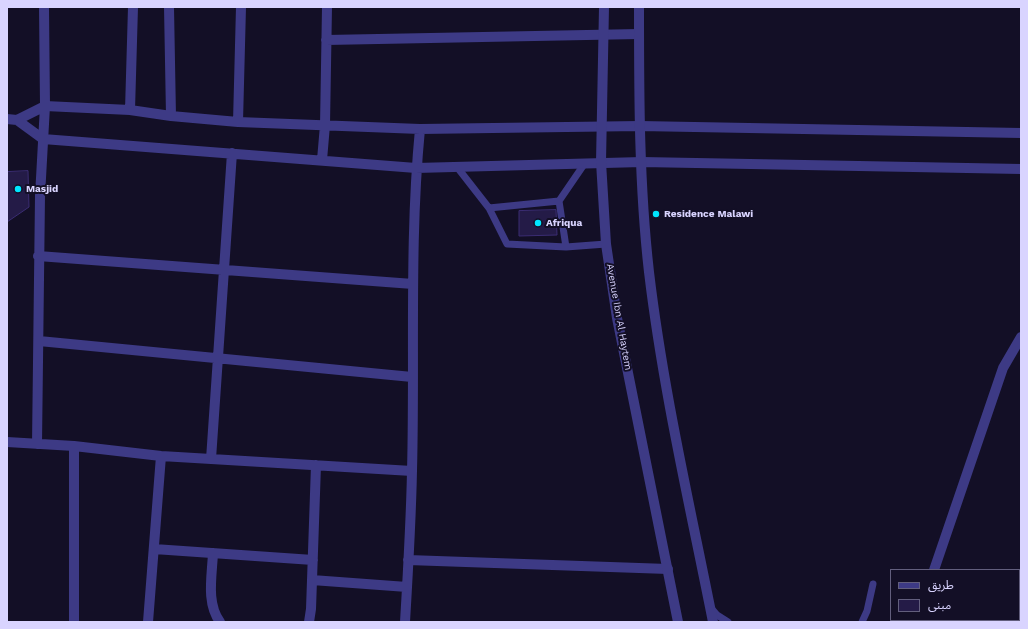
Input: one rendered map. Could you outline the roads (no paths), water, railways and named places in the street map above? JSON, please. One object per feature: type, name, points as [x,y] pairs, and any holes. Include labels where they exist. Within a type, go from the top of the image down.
[{"type":"street","points":[[37,444],[39,341],[38,256],[43,138],[46,106],[44,7]]},
{"type":"street","points":[[130,110],[133,7]]},
{"type":"street","points":[[169,7],[171,116]]},
{"type":"street","points":[[238,122],[241,7]]},
{"type":"street","points":[[322,160],[325,125],[327,7]]},
{"type":"street","name":"Avenue Ibn Al Haytem","points":[[604,7],[601,162],[606,244],[617,318],[678,622]]},
{"type":"street","points":[[639,7],[640,126],[644,216],[656,326],[713,622]]},
{"type":"street","points":[[326,40],[639,34]]},
{"type":"street","points":[[12,120],[46,106],[130,110],[171,116],[238,122],[420,129],[640,126],[1021,133]]},
{"type":"street","points":[[12,120],[43,138],[416,168],[642,162],[1021,169]]},
{"type":"street","points":[[405,622],[412,471],[413,284],[416,168],[420,129]]},
{"type":"street","points":[[211,459],[232,154]]},
{"type":"street","points":[[38,256],[413,284]]},
{"type":"street","points":[[934,569],[1002,368],[1021,337]]},
{"type":"street","points":[[39,341],[412,377]]},
{"type":"street","points":[[7,442],[74,446],[161,456],[412,471]]},
{"type":"street","points":[[74,446],[74,622]]},
{"type":"street","points":[[148,622],[161,456]]},
{"type":"street","points":[[308,622],[311,610],[316,465]]},
{"type":"street","points":[[154,549],[312,560]]},
{"type":"street","points":[[213,553],[212,604],[214,614],[220,622]]},
{"type":"street","points":[[408,560],[668,569]]},
{"type":"street","points":[[312,580],[407,587]]},
{"type":"lane","points":[[566,247],[559,201],[585,163]]},
{"type":"lane","points":[[457,167],[489,208],[507,244],[566,247],[606,244]]},
{"type":"lane","points":[[489,208],[559,201]]},
{"type":"lane","points":[[862,622],[867,611],[873,584]]},
{"type":"lane","points":[[710,608],[717,615],[728,622]]},
{"type":"place","name":"Masjid","points":[[18,189]]},
{"type":"place","name":"Residence Malawi","points":[[656,214]]},
{"type":"place","name":"Afriqua","points":[[538,223]]}]
